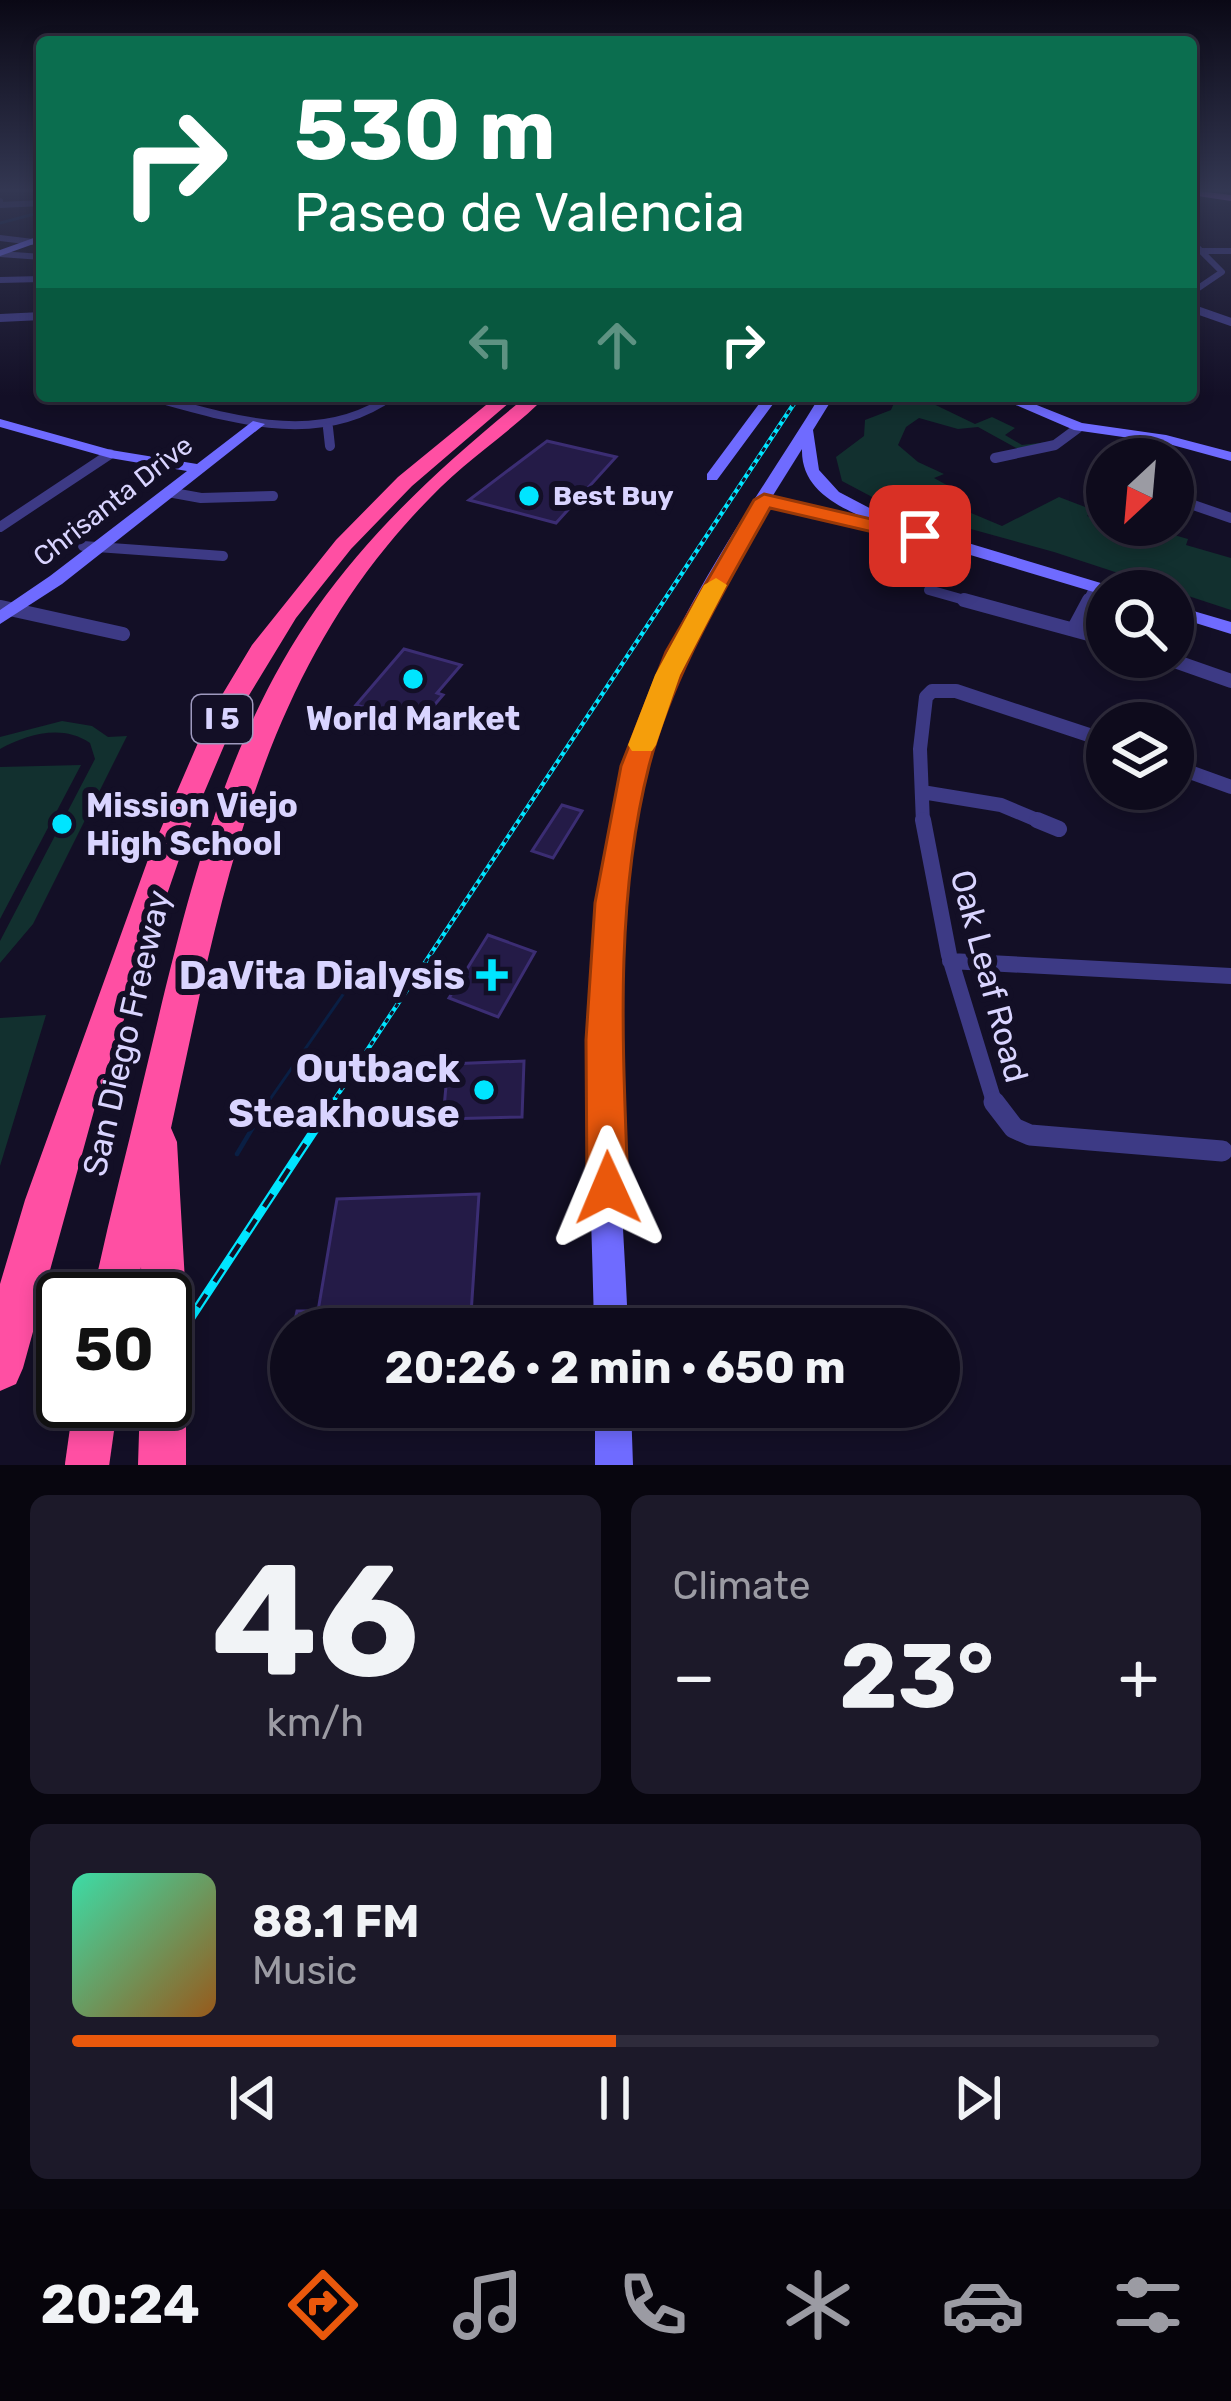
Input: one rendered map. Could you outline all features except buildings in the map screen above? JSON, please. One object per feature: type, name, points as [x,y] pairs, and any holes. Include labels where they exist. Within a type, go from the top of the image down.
[{"type":"highway","name":"San Diego Freeway","points":[[0,1368],[6,1302],[65,1126],[176,827],[229,704],[300,596],[364,520],[407,476],[500,402]]},
{"type":"highway","name":"San Diego Freeway","points":[[118,1272],[202,896],[264,722],[340,588],[388,528],[465,452],[529,402]]},
{"type":"highway","points":[[155,1114],[164,1272]]},
{"type":"highway","points":[[86,1465],[92,1428]]},
{"type":"highway","points":[[162,1465],[163,1428]]},
{"type":"main road","points":[[712,477],[768,402]]},
{"type":"main road","points":[[610,1308],[604,1040],[617,853],[635,766],[658,698],[692,627],[824,402]]},
{"type":"main road","points":[[1016,402],[1078,428],[1166,439],[1231,457]]},
{"type":"main road","points":[[0,423],[110,454],[193,468]]},
{"type":"main road","name":"Chrisanta Drive","points":[[91,546],[250,423]]},
{"type":"main road","points":[[807,432],[811,471],[836,496],[865,513],[1086,584]]},
{"type":"main road","name":"Chrisanta Drive","points":[[3,610],[169,492],[193,468]]},
{"type":"main road","points":[[764,500],[952,544]]},
{"type":"main road","points":[[1194,617],[1231,628]]},
{"type":"main road","points":[[613,1428],[614,1465]]},
{"type":"street","points":[[1197,290],[1221,276],[1220,266],[1211,258]]},
{"type":"street","points":[[0,280],[36,279]]},
{"type":"street","points":[[1215,281],[1231,285]]},
{"type":"street","points":[[1197,310],[1231,322]]},
{"type":"street","points":[[0,318],[36,316]]},
{"type":"street","points":[[171,402],[250,423],[328,423],[359,418],[383,402]]},
{"type":"street","points":[[328,423],[330,446]]},
{"type":"street","points":[[995,458],[1055,445],[1078,428]]},
{"type":"street","points":[[0,527],[110,454]]},
{"type":"street","points":[[169,492],[201,498],[272,496]]},
{"type":"street","points":[[1194,505],[1231,518]]},
{"type":"street","points":[[91,546],[223,556]]},
{"type":"street","points":[[929,590],[1086,631]]},
{"type":"street","points":[[3,610],[123,634]]},
{"type":"street","points":[[1075,628],[1086,612]]},
{"type":"street","points":[[1194,668],[1231,681]]},
{"type":"street","name":"Oak Leaf Road","points":[[1086,734],[956,691],[932,692],[924,704],[922,792],[930,881],[994,1105],[1014,1128],[1045,1138],[1222,1151]]},
{"type":"street","points":[[1194,774],[1231,787]]},
{"type":"street","points":[[922,792],[1001,805],[1059,829]]},
{"type":"street","points":[[950,961],[1231,976]]},
{"type":"green space","points":[[894,402],[929,402],[975,424],[992,417],[1015,428],[1005,435],[1022,445],[1048,442],[1020,450],[978,427],[958,429],[919,418],[906,427],[898,445],[918,462],[944,474],[934,478],[963,494],[952,505],[1002,526],[1059,497],[1086,507],[1086,546],[1189,546],[1231,558],[1231,610],[1194,598],[1194,570],[1109,570],[891,507],[842,481],[836,457],[864,436],[865,420],[891,410]]},
{"type":"green space","points":[[62,721],[92,726],[108,737],[127,736],[33,924],[0,963],[0,941],[95,759],[90,743],[68,734],[33,736],[0,749],[0,737]]},
{"type":"green space","points":[[81,765],[0,919],[0,767]]},
{"type":"green space","points":[[46,1015],[0,1166],[0,1018]]},
{"type":"waterway","points":[[267,1103],[356,976]]},
{"type":"waterway","points":[[237,1154],[267,1103]]},
{"type":"railway","points":[[331,1105],[795,402]]},
{"type":"railway","points":[[192,1316],[333,1102]]},
{"type":"railway","points":[[78,1465],[102,1428]]},
{"type":"slow traffic","points":[[642,745],[668,675],[716,585]]},
{"type":"place","name":"Best Buy","points":[[529,496]]},
{"type":"place","name":"World Market","points":[[413,679]]},
{"type":"place","name":"Mission Viejo High School","points":[[62,824]]},
{"type":"place","name":"DaVita Dialysis","points":[[492,975]]},
{"type":"place","name":"Outback Steakhouse","points":[[484,1090]]},
{"type":"route","points":[[608,1188],[605,974],[617,853],[635,766],[679,652],[764,500],[920,536]]}]
